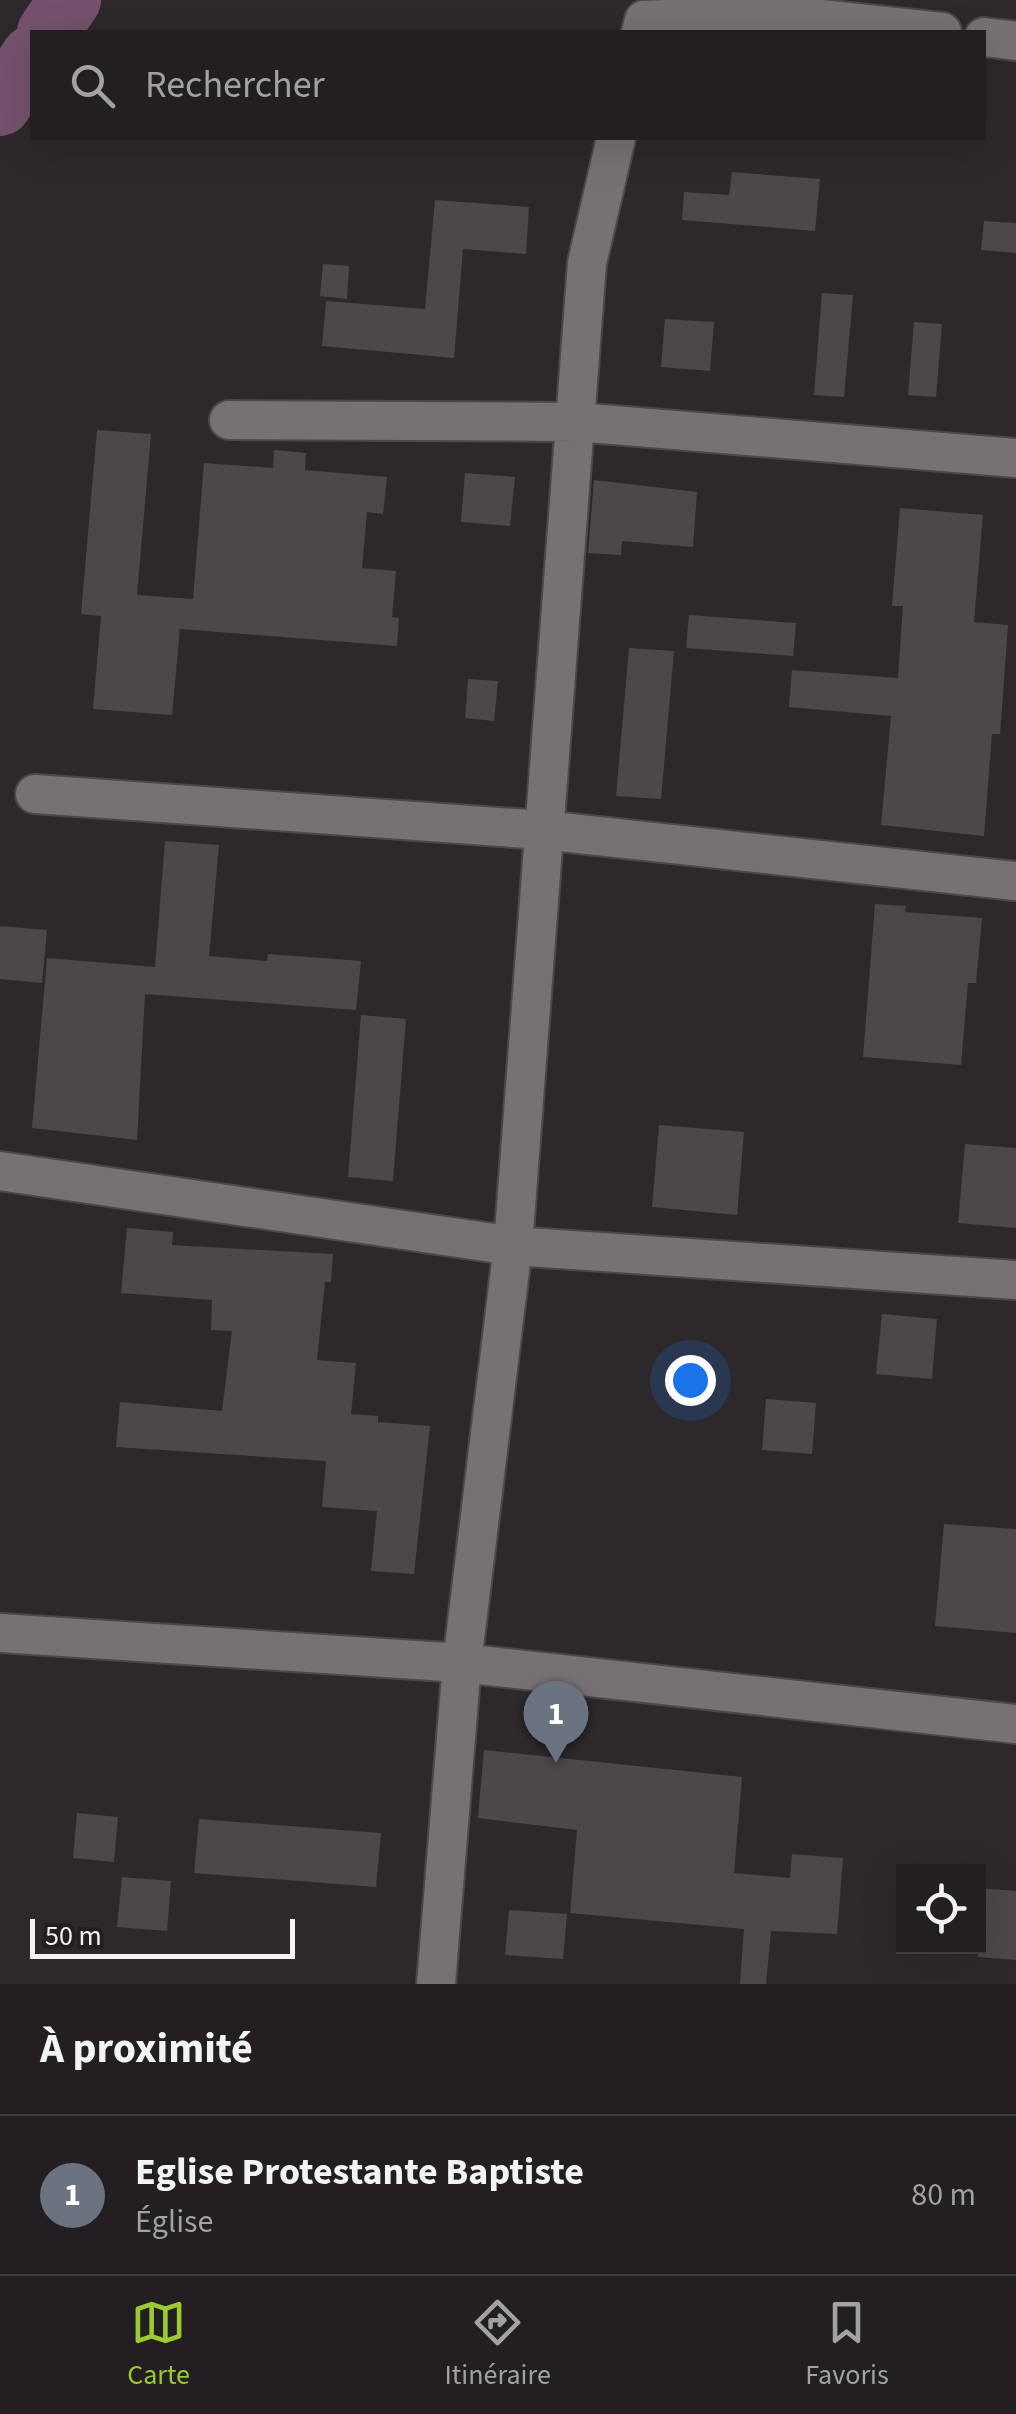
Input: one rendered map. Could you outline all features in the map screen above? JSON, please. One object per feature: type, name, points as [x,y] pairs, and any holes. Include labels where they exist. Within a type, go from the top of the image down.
[{"type":"street","points":[[642,30],[644,20],[775,14],[923,30]]},
{"type":"street","points":[[986,37],[1016,40]]},
{"type":"street","points":[[436,1984],[462,1663],[513,1246],[587,264],[616,140]]},
{"type":"street","points":[[229,420],[577,422],[1016,458]]},
{"type":"street","points":[[34,794],[542,830],[1016,881]]},
{"type":"street","points":[[0,1171],[513,1246],[1016,1280]]},
{"type":"street","points":[[0,1633],[462,1663],[1016,1724]]},
{"type":"building","points":[[732,172],[820,179],[815,231],[682,220],[684,192],[729,195]]},
{"type":"building","points":[[435,200],[529,207],[526,254],[463,249],[454,358],[322,346],[326,301],[425,309]]},
{"type":"building","points":[[984,221],[1016,223],[1016,253],[981,250]]},
{"type":"building","points":[[323,264],[349,266],[347,299],[320,296]]},
{"type":"building","points":[[822,293],[853,295],[844,397],[814,395]]},
{"type":"building","points":[[665,319],[714,322],[710,371],[661,367]]},
{"type":"building","points":[[914,322],[942,324],[936,397],[908,395]]},
{"type":"building","points":[[97,430],[151,434],[137,595],[193,599],[204,463],[273,468],[274,450],[306,453],[305,470],[387,477],[383,514],[367,512],[362,568],[396,571],[392,617],[399,618],[397,646],[180,629],[172,715],[93,709],[101,616],[81,614]]},
{"type":"building","points":[[465,473],[515,477],[510,526],[461,522]]},
{"type":"building","points":[[594,480],[697,492],[693,547],[622,541],[621,555],[588,553]]},
{"type":"building","points":[[900,508],[983,515],[974,622],[1008,625],[1000,734],[992,734],[984,836],[881,825],[891,716],[789,707],[792,670],[898,678],[903,606],[892,606]]},
{"type":"building","points":[[689,615],[796,623],[793,656],[686,648]]},
{"type":"building","points":[[629,648],[674,651],[661,799],[616,796]]},
{"type":"building","points":[[468,679],[498,681],[494,721],[465,718]]},
{"type":"building","points":[[165,841],[219,845],[209,956],[267,961],[268,954],[361,961],[356,1010],[145,994],[137,1140],[32,1128],[47,958],[155,967]]},
{"type":"building","points":[[875,904],[906,906],[905,912],[982,918],[976,983],[968,983],[961,1065],[863,1057]]},
{"type":"building","points":[[0,926],[47,930],[42,983],[0,979]]},
{"type":"building","points":[[361,1015],[406,1019],[393,1181],[348,1177]]},
{"type":"building","points":[[659,1125],[744,1132],[737,1215],[652,1207]]},
{"type":"building","points":[[965,1144],[1016,1148],[1016,1228],[958,1223]]},
{"type":"building","points":[[127,1228],[173,1232],[172,1245],[333,1254],[331,1282],[325,1282],[317,1360],[356,1363],[351,1414],[378,1416],[378,1422],[430,1426],[414,1574],[371,1571],[377,1511],[322,1507],[326,1461],[116,1447],[120,1402],[222,1411],[232,1331],[211,1330],[212,1300],[121,1293]]},
{"type":"building","points":[[882,1314],[937,1319],[932,1379],[876,1374]]},
{"type":"building","points":[[766,1399],[816,1403],[812,1454],[762,1450]]},
{"type":"building","points":[[944,1524],[1016,1529],[1016,1633],[935,1626]]},
{"type":"building","points":[[484,1750],[742,1777],[734,1873],[790,1878],[792,1854],[843,1858],[837,1934],[771,1931],[766,1984],[740,1984],[744,1929],[570,1913],[577,1830],[478,1818]]},
{"type":"building","points":[[77,1813],[118,1817],[114,1862],[73,1858]]},
{"type":"building","points":[[199,1819],[381,1833],[376,1887],[194,1873]]},
{"type":"building","points":[[122,1877],[171,1881],[167,1931],[117,1927]]},
{"type":"building","points":[[986,1889],[1016,1891],[1016,1960],[978,1957],[986,1954]]},
{"type":"building","points":[[509,1910],[567,1914],[563,1959],[505,1955]]},
{"type":"waterway","points":[[49,30],[70,0]]},
{"type":"waterway","points":[[0,105],[30,59]]},
{"type":"place","name":"Eglise Protestante Baptiste","points":[[556,1763]]}]
